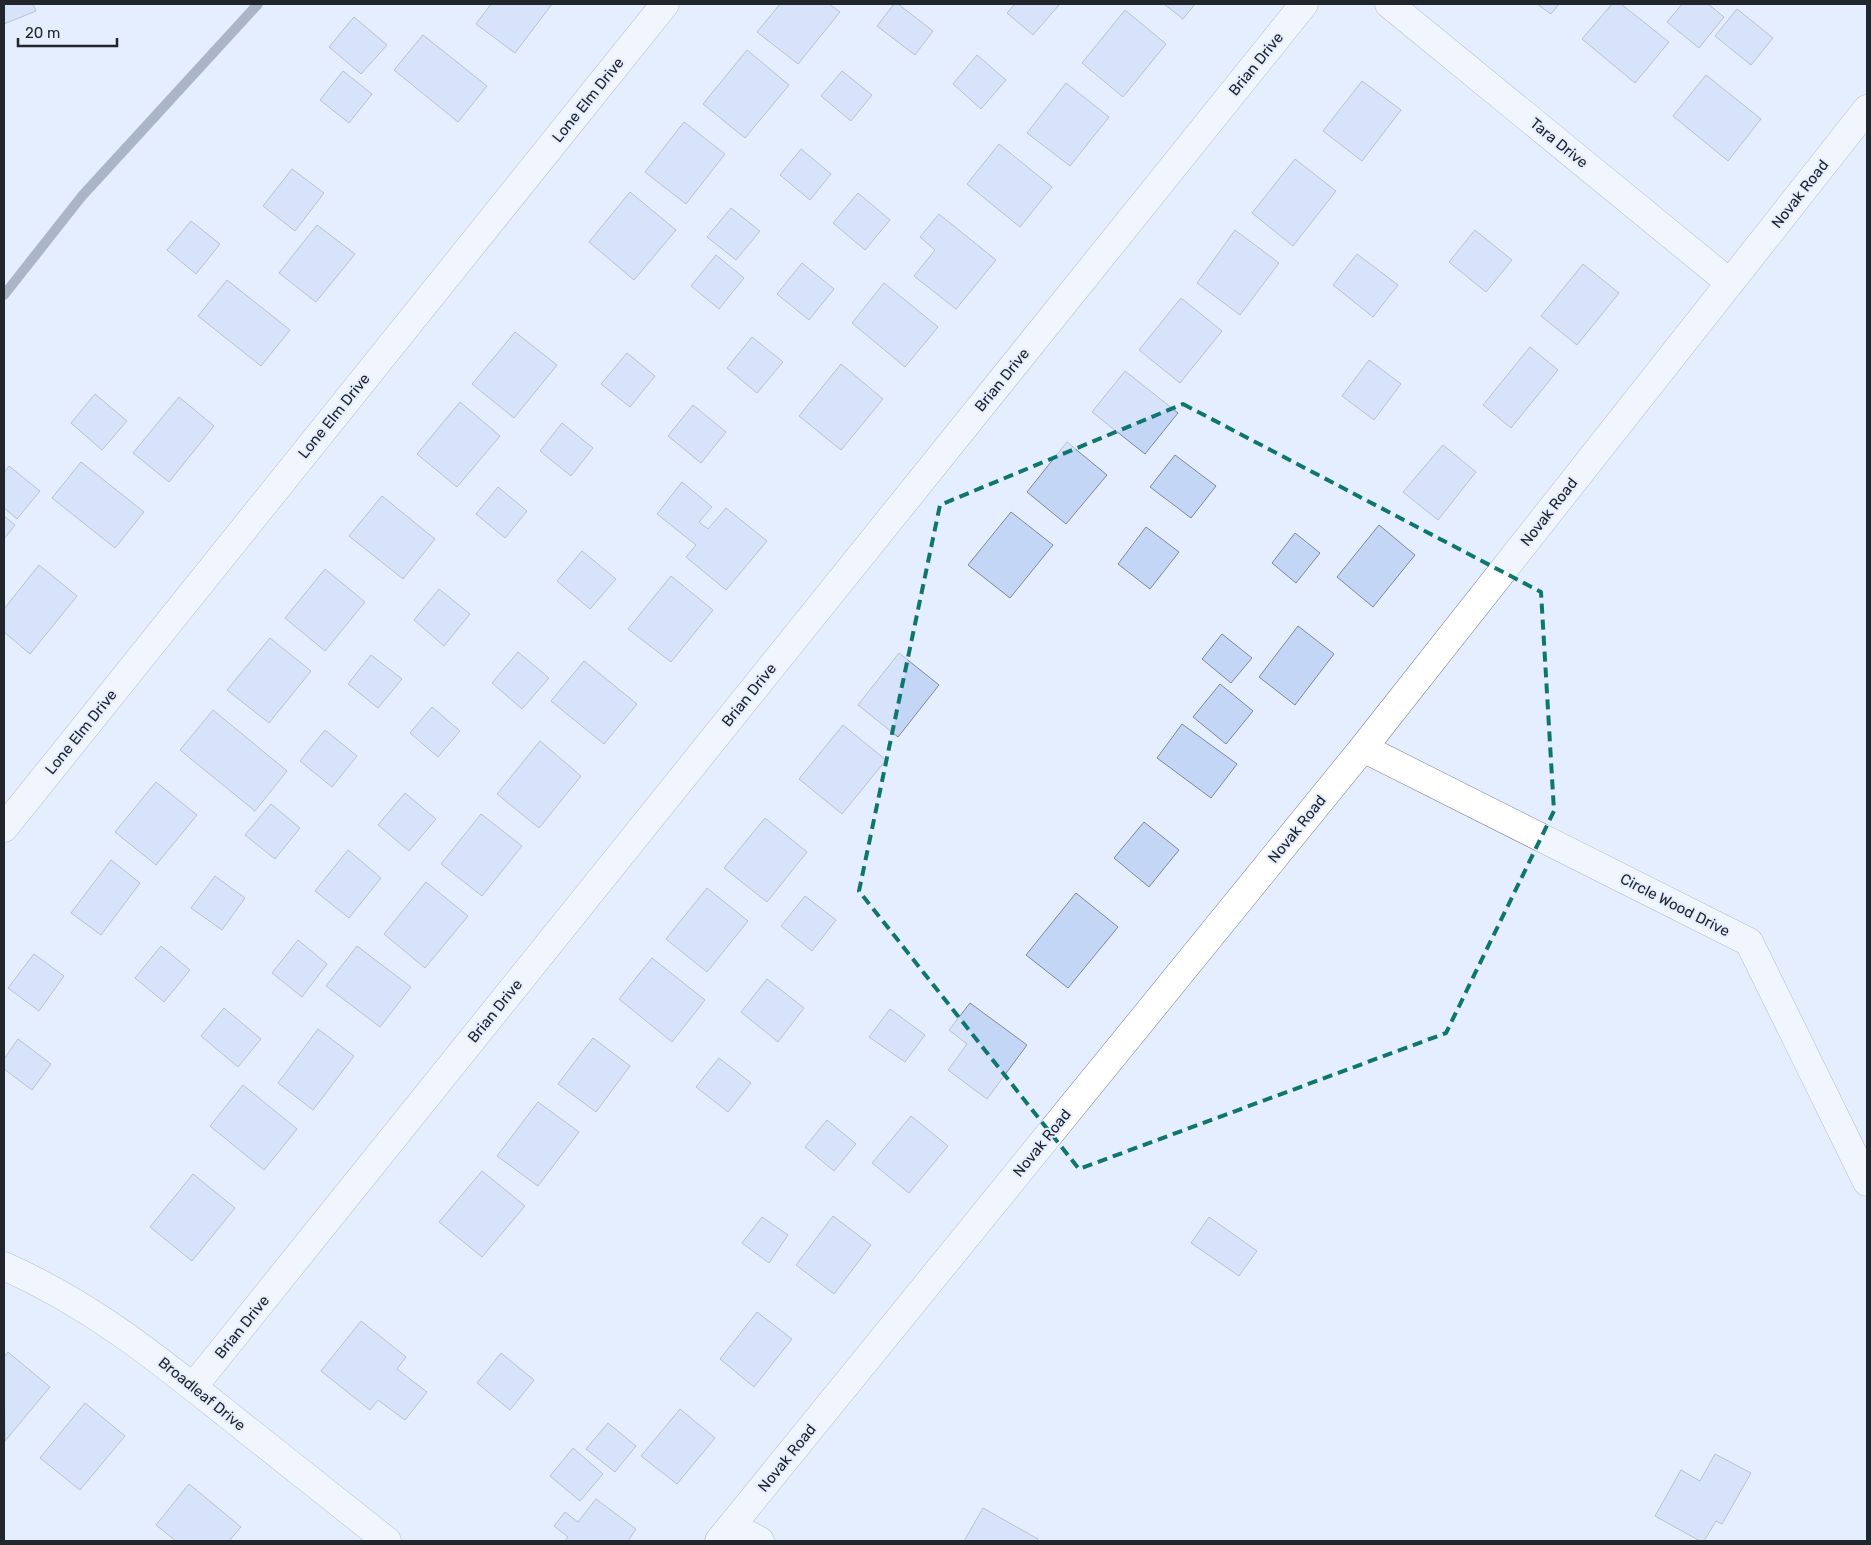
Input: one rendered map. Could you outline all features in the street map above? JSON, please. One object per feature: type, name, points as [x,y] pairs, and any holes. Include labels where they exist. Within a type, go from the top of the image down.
[{"type":"street","name":"Lone Elm Drive","points":[[4,828],[665,4]]},
{"type":"street","name":"Brian Drive","points":[[194,1387],[1304,4]]},
{"type":"street","name":"Tara Drive","points":[[1389,4],[1730,283]]},
{"type":"street","name":"Novak Road","points":[[725,1533],[1362,748],[1867,109]]},
{"type":"street","name":"Circle Wood Drive","points":[[1362,748],[1749,942],[1867,1182]]},
{"type":"street","name":"Broadleaf Drive","points":[[4,1266],[45,1285],[104,1319],[194,1387],[387,1541]]},
{"type":"street","points":[[725,1533],[760,1541]]},
{"type":"highlighted area","points":[[1183,404],[1541,592],[1554,811],[1446,1033],[1079,1169],[859,891],[940,505]]},
{"type":"building","points":[[4,4],[33,4],[36,11],[4,24]]},
{"type":"building","points":[[491,4],[552,4],[515,53],[476,24]]},
{"type":"building","points":[[780,4],[829,4],[840,12],[798,64],[757,32]]},
{"type":"building","points":[[894,4],[898,4],[933,31],[915,55],[877,26]]},
{"type":"building","points":[[1015,4],[1059,5],[1033,35],[1007,13]]},
{"type":"building","points":[[1164,4],[1195,4],[1183,19]]},
{"type":"building","points":[[1537,4],[1559,4],[1551,14]]},
{"type":"building","points":[[1612,4],[1621,4],[1669,42],[1635,83],[1582,39]]},
{"type":"building","points":[[1682,4],[1708,4],[1724,17],[1699,48],[1667,22]]},
{"type":"building","points":[[1737,9],[1773,38],[1751,65],[1715,36]]},
{"type":"building","points":[[1125,10],[1166,44],[1123,97],[1082,63]]},
{"type":"building","points":[[354,17],[387,45],[361,74],[329,47]]},
{"type":"building","points":[[423,35],[487,86],[458,122],[394,70]]},
{"type":"building","points":[[747,50],[789,85],[745,138],[703,104]]},
{"type":"building","points":[[977,55],[1006,80],[981,109],[953,84]]},
{"type":"building","points":[[343,71],[372,94],[349,123],[320,100]]},
{"type":"building","points":[[842,71],[872,95],[851,121],[821,96]]},
{"type":"building","points":[[1706,75],[1761,119],[1728,161],[1673,116]]},
{"type":"building","points":[[1362,81],[1401,110],[1362,161],[1323,131]]},
{"type":"building","points":[[1066,83],[1109,117],[1070,166],[1027,133]]},
{"type":"building","points":[[684,122],[725,154],[686,204],[645,172]]},
{"type":"building","points":[[999,144],[1052,187],[1020,227],[967,184]]},
{"type":"building","points":[[801,149],[831,174],[810,200],[780,175]]},
{"type":"building","points":[[1295,159],[1336,191],[1293,246],[1252,213]]},
{"type":"building","points":[[292,169],[324,193],[295,231],[263,206]]},
{"type":"building","points":[[630,192],[676,230],[634,280],[589,242]]},
{"type":"building","points":[[858,193],[890,220],[865,250],[833,223]]},
{"type":"building","points":[[731,208],[760,231],[736,260],[707,237]]},
{"type":"building","points":[[939,214],[996,260],[956,309],[914,276],[935,250],[920,237]]},
{"type":"building","points":[[191,221],[220,244],[196,274],[167,250]]},
{"type":"building","points":[[317,225],[355,254],[316,302],[279,273]]},
{"type":"building","points":[[1235,230],[1279,263],[1240,315],[1197,283]]},
{"type":"building","points":[[1475,230],[1512,260],[1486,292],[1449,262]]},
{"type":"building","points":[[1357,254],[1398,285],[1373,317],[1333,285]]},
{"type":"building","points":[[716,255],[744,278],[719,309],[691,286]]},
{"type":"building","points":[[802,263],[834,289],[809,320],[777,294]]},
{"type":"building","points":[[1583,264],[1619,293],[1577,345],[1541,316]]},
{"type":"building","points":[[227,280],[290,330],[261,366],[198,316]]},
{"type":"building","points":[[884,283],[938,327],[905,367],[852,323]]},
{"type":"building","points":[[1181,298],[1222,331],[1180,383],[1139,350]]},
{"type":"building","points":[[515,332],[557,365],[514,418],[472,384]]},
{"type":"building","points":[[752,337],[783,362],[757,393],[727,368]]},
{"type":"building","points":[[1530,347],[1558,370],[1511,428],[1483,405]]},
{"type":"building","points":[[627,353],[655,376],[630,407],[601,384]]},
{"type":"building","points":[[1369,360],[1401,384],[1374,420],[1342,396]]},
{"type":"building","points":[[841,364],[883,399],[841,450],[799,416]]},
{"type":"building","points":[[1125,371],[1178,413],[1145,454],[1092,412]]},
{"type":"building","points":[[95,394],[127,421],[102,450],[71,423]]},
{"type":"building","points":[[179,397],[214,426],[169,482],[133,453]]},
{"type":"building","points":[[460,402],[500,436],[457,487],[417,454]]},
{"type":"building","points":[[693,405],[726,432],[701,463],[668,436]]},
{"type":"building","points":[[562,423],[593,448],[571,476],[540,451]]},
{"type":"building","points":[[1067,442],[1107,475],[1066,524],[1027,492]]},
{"type":"building","points":[[1443,445],[1476,472],[1438,520],[1403,492]]},
{"type":"building","points":[[1175,455],[1216,486],[1191,518],[1150,487]]},
{"type":"building","points":[[81,462],[144,512],[115,548],[52,498]]},
{"type":"building","points":[[9,466],[40,491],[17,519],[4,508],[4,473]]},
{"type":"building","points":[[682,482],[712,507],[699,522],[708,529],[726,508],[767,541],[726,590],[686,557],[696,545],[657,514]]},
{"type":"building","points":[[498,487],[527,511],[505,538],[476,514]]},
{"type":"building","points":[[382,496],[435,539],[403,579],[349,536]]},
{"type":"building","points":[[1011,512],[1053,545],[1010,598],[968,565]]},
{"type":"building","points":[[4,516],[15,525],[4,539]]},
{"type":"building","points":[[1379,525],[1415,555],[1373,607],[1337,577]]},
{"type":"building","points":[[1146,527],[1179,552],[1150,589],[1118,564]]},
{"type":"building","points":[[1295,533],[1320,553],[1296,583],[1272,563]]},
{"type":"building","points":[[582,551],[616,579],[590,609],[557,581]]},
{"type":"building","points":[[39,565],[77,596],[30,654],[4,632],[4,609]]},
{"type":"building","points":[[325,569],[365,602],[325,651],[285,618]]},
{"type":"building","points":[[671,576],[713,610],[671,662],[628,629]]},
{"type":"building","points":[[439,589],[470,614],[444,646],[414,620]]},
{"type":"building","points":[[1298,626],[1334,654],[1295,705],[1259,677]]},
{"type":"building","points":[[1222,634],[1252,658],[1231,683],[1202,659]]},
{"type":"building","points":[[270,638],[311,671],[269,723],[227,690]]},
{"type":"building","points":[[518,652],[549,678],[522,709],[492,683]]},
{"type":"building","points":[[899,653],[939,685],[898,737],[858,705]]},
{"type":"building","points":[[371,655],[402,679],[378,708],[348,684]]},
{"type":"building","points":[[584,661],[637,704],[604,744],[551,701]]},
{"type":"building","points":[[1220,684],[1253,711],[1226,744],[1193,717]]},
{"type":"building","points":[[432,707],[460,731],[438,757],[410,733]]},
{"type":"building","points":[[213,710],[287,771],[255,811],[180,750]]},
{"type":"building","points":[[1182,724],[1237,764],[1211,798],[1157,758]]},
{"type":"building","points":[[843,725],[886,760],[842,814],[799,779]]},
{"type":"building","points":[[325,730],[357,756],[332,787],[300,761]]},
{"type":"building","points":[[540,741],[581,776],[539,828],[497,794]]},
{"type":"building","points":[[156,782],[197,815],[156,865],[115,832]]},
{"type":"building","points":[[405,793],[436,819],[409,851],[378,825]]},
{"type":"building","points":[[271,804],[300,828],[275,859],[245,835]]},
{"type":"building","points":[[481,814],[522,846],[482,896],[441,864]]},
{"type":"building","points":[[765,818],[807,852],[767,902],[724,868]]},
{"type":"building","points":[[1144,822],[1179,850],[1149,887],[1114,858]]},
{"type":"building","points":[[348,850],[381,878],[349,918],[315,891]]},
{"type":"building","points":[[111,860],[140,883],[101,935],[71,913]]},
{"type":"building","points":[[215,876],[245,898],[222,930],[191,908]]},
{"type":"building","points":[[426,882],[468,916],[425,968],[384,934]]},
{"type":"building","points":[[707,888],[748,921],[707,972],[666,939]]},
{"type":"building","points":[[1076,893],[1118,927],[1068,988],[1026,955]]},
{"type":"building","points":[[805,896],[836,920],[812,951],[781,926]]},
{"type":"building","points":[[298,940],[327,964],[302,997],[272,973]]},
{"type":"building","points":[[161,946],[190,970],[164,1002],[135,978]]},
{"type":"building","points":[[357,946],[411,987],[380,1027],[326,986]]},
{"type":"building","points":[[34,954],[64,976],[39,1011],[8,988]]},
{"type":"building","points":[[652,958],[705,1000],[672,1042],[619,999]]},
{"type":"building","points":[[767,979],[804,1008],[778,1042],[741,1012]]},
{"type":"building","points":[[970,1003],[1027,1045],[987,1099],[948,1070],[967,1044],[949,1030]]},
{"type":"building","points":[[224,1008],[261,1039],[238,1067],[201,1036]]},
{"type":"building","points":[[890,1009],[925,1035],[905,1062],[869,1037]]},
{"type":"building","points":[[318,1029],[354,1056],[313,1110],[278,1083]]},
{"type":"building","points":[[593,1038],[630,1066],[596,1112],[558,1084]]},
{"type":"building","points":[[18,1039],[51,1064],[32,1090],[4,1069],[4,1059]]},
{"type":"building","points":[[719,1058],[751,1083],[728,1112],[696,1087]]},
{"type":"building","points":[[243,1085],[297,1129],[264,1170],[210,1126]]},
{"type":"building","points":[[538,1102],[579,1132],[538,1186],[497,1156]]},
{"type":"building","points":[[911,1116],[948,1146],[909,1193],[872,1163]]},
{"type":"building","points":[[827,1120],[856,1144],[834,1171],[805,1147]]},
{"type":"building","points":[[482,1171],[525,1206],[482,1257],[439,1222]]},
{"type":"building","points":[[193,1174],[235,1208],[192,1261],[150,1227]]},
{"type":"building","points":[[833,1216],[871,1245],[834,1294],[796,1265]]},
{"type":"building","points":[[762,1217],[788,1235],[769,1263],[742,1243]]},
{"type":"building","points":[[1209,1217],[1257,1251],[1239,1276],[1191,1243]]},
{"type":"building","points":[[757,1312],[792,1339],[754,1387],[720,1359]]},
{"type":"building","points":[[361,1321],[406,1357],[397,1369],[427,1392],[405,1420],[378,1400],[370,1410],[321,1371]]},
{"type":"building","points":[[8,1352],[50,1387],[5,1441],[4,1357]]},
{"type":"building","points":[[501,1353],[534,1380],[510,1410],[477,1383]]},
{"type":"building","points":[[85,1403],[125,1436],[80,1490],[40,1458]]},
{"type":"building","points":[[680,1409],[715,1438],[677,1484],[641,1456]]},
{"type":"building","points":[[608,1423],[636,1446],[615,1472],[586,1449]]},
{"type":"building","points":[[573,1448],[603,1474],[580,1501],[550,1476]]},
{"type":"building","points":[[1715,1454],[1751,1473],[1722,1524],[1716,1521],[1704,1541],[1700,1541],[1655,1516],[1681,1470],[1700,1481]]},
{"type":"building","points":[[189,1484],[241,1527],[229,1541],[176,1541],[156,1525]]},
{"type":"building","points":[[596,1499],[636,1529],[628,1541],[565,1541],[568,1537],[554,1526],[565,1512],[578,1522]]},
{"type":"building","points":[[983,1508],[1038,1539],[1037,1541],[964,1541]]},
{"type":"waterway","points":[[4,295],[82,196],[258,4]]}]
